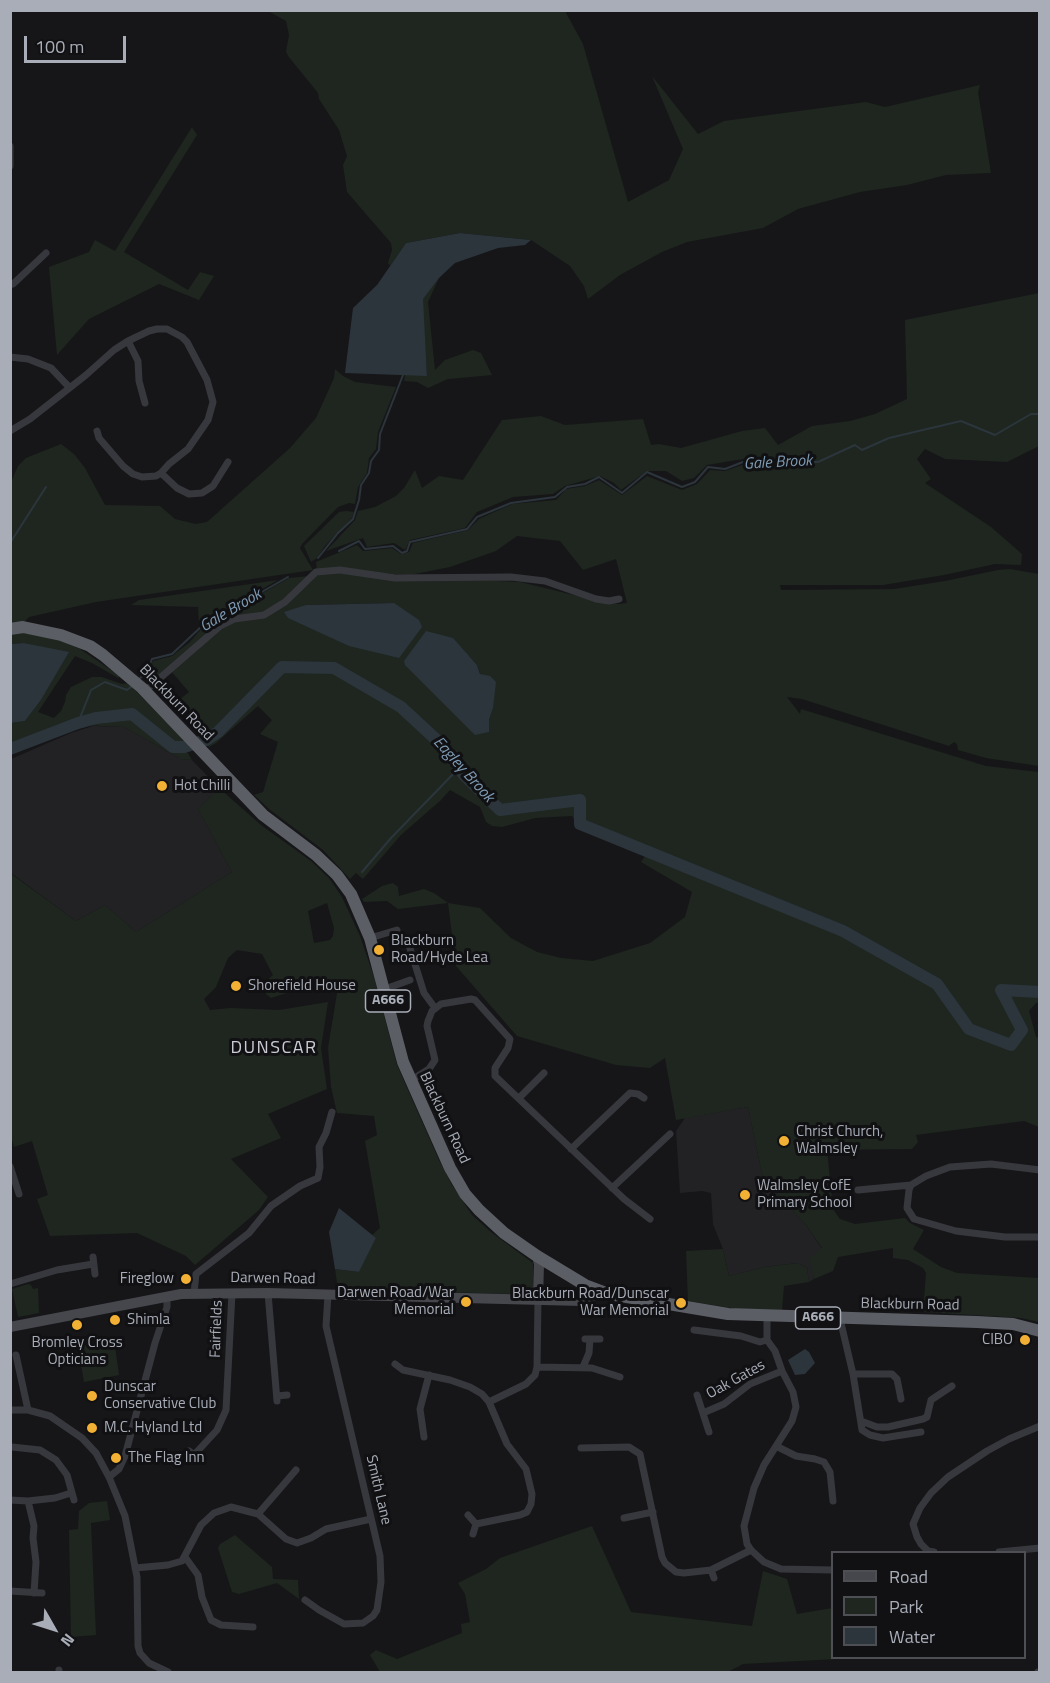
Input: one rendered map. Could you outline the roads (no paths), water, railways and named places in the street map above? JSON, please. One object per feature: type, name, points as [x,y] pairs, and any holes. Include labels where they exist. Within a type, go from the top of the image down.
[{"type":"highway","name":"Blackburn Road","points":[[10,629],[23,627],[39,629],[75,639],[103,655],[143,689],[263,815],[316,855],[337,875],[351,894],[370,938],[403,1062],[437,1142],[465,1194],[491,1222],[537,1256],[585,1285],[609,1294],[728,1314],[977,1322],[1012,1324],[1040,1331]]},
{"type":"main road","points":[[537,1256],[539,1264],[538,1299]]},
{"type":"main road","points":[[573,1300],[585,1285]]},
{"type":"main road","name":"Darwen Road","points":[[10,1327],[166,1296],[194,1293],[586,1300],[598,1290]]},
{"type":"street","points":[[10,146],[10,166]]},
{"type":"street","points":[[19,291],[12,284],[48,253]]},
{"type":"street","points":[[10,431],[30,419],[128,341],[157,329],[174,332],[187,342],[211,392],[213,402],[208,420],[188,449],[161,473],[156,476],[142,477],[127,470],[99,438],[96,428]]},
{"type":"street","points":[[128,341],[138,362],[139,381],[145,393],[145,403]]},
{"type":"street","points":[[10,357],[28,359],[51,368],[69,387]]},
{"type":"street","points":[[161,473],[177,488],[195,494],[208,490],[225,473],[228,462]]},
{"type":"street","points":[[143,689],[220,626],[234,620],[264,615],[285,602],[316,572],[340,570],[395,578],[478,576],[521,578],[545,581],[596,599],[619,599]]},
{"type":"street","points":[[370,938],[397,930]]},
{"type":"street","points":[[408,942],[424,993],[435,1008]]},
{"type":"street","points":[[385,989],[410,980]]},
{"type":"street","points":[[410,1081],[429,1069],[435,1060],[428,1021],[435,1008],[441,1004],[471,999],[480,1003],[510,1039],[508,1048],[495,1068],[495,1076],[612,1188],[650,1219]]},
{"type":"street","points":[[519,1098],[541,1074]]},
{"type":"street","points":[[625,1086],[630,1093],[644,1098]]},
{"type":"street","points":[[571,1149],[630,1093]]},
{"type":"street","points":[[194,1293],[195,1274],[249,1233],[271,1206],[300,1186],[318,1178],[319,1147],[332,1112]]},
{"type":"street","points":[[612,1188],[668,1139]]},
{"type":"street","points":[[858,1190],[912,1185],[938,1171],[963,1165],[1007,1165],[1040,1170]]},
{"type":"street","points":[[10,1166],[12,1182],[18,1194]]},
{"type":"street","points":[[912,1185],[909,1190],[907,1208],[911,1216],[925,1223],[988,1236],[1040,1237]]},
{"type":"street","points":[[10,1284],[36,1280],[57,1270],[93,1261],[95,1274]]},
{"type":"street","name":"Fairfields","points":[[189,1451],[194,1455],[216,1430],[226,1410],[232,1293]]},
{"type":"street","points":[[268,1293],[277,1399],[287,1395]]},
{"type":"street","name":"Smith Lane","points":[[306,1599],[319,1610],[344,1624],[363,1623],[373,1616],[379,1602],[381,1582],[380,1556],[326,1326],[328,1295]]},
{"type":"street","points":[[109,1477],[119,1469],[125,1456],[167,1307],[166,1296]]},
{"type":"street","points":[[489,1402],[526,1384],[535,1375],[538,1299]]},
{"type":"street","points":[[767,1317],[767,1340],[776,1351],[782,1371],[793,1392],[796,1407],[792,1421],[758,1477],[745,1516],[745,1535],[751,1550],[764,1562],[781,1569],[831,1570]]},
{"type":"street","points":[[840,1319],[853,1374],[862,1430],[877,1437],[887,1438],[921,1432]]},
{"type":"street","points":[[694,1330],[741,1336],[759,1342],[767,1340]]},
{"type":"street","points":[[583,1367],[590,1353],[588,1339],[600,1339]]},
{"type":"street","points":[[16,1355],[27,1410]]},
{"type":"street","points":[[395,1364],[402,1373],[429,1375],[470,1387],[482,1394],[489,1402],[507,1444],[526,1469],[532,1499],[524,1514],[476,1524]]},
{"type":"street","points":[[537,1367],[583,1367],[620,1377]]},
{"type":"street","name":"Oak Gates","points":[[703,1413],[724,1404],[750,1384],[782,1371]]},
{"type":"street","points":[[853,1374],[892,1374],[897,1379],[897,1389],[901,1399]]},
{"type":"street","points":[[420,1432],[420,1409],[429,1375]]},
{"type":"street","points":[[861,1421],[878,1427],[888,1427],[906,1425],[923,1419],[927,1417],[934,1397],[952,1386]]},
{"type":"street","name":"Oak Gates","points":[[697,1395],[709,1432]]},
{"type":"street","points":[[10,1410],[27,1410],[50,1416],[82,1438],[96,1453],[125,1516],[138,1586],[140,1653],[149,1663],[168,1672]]},
{"type":"street","points":[[928,1551],[917,1538],[913,1524],[920,1508],[931,1493],[948,1477],[987,1451],[1040,1426]]},
{"type":"street","points":[[10,1500],[28,1502],[73,1496],[65,1471],[56,1460],[40,1450],[15,1447],[20,1438]]},
{"type":"street","points":[[776,1446],[796,1456],[824,1462],[830,1472],[830,1497]]},
{"type":"street","points":[[580,1448],[629,1447],[637,1450],[641,1458],[662,1557],[670,1568],[684,1573],[711,1570],[751,1550]]},
{"type":"street","points":[[258,1514],[297,1471]]},
{"type":"street","points":[[10,1591],[38,1593],[34,1526],[28,1502]]},
{"type":"street","points":[[135,1568],[177,1564],[185,1557],[195,1532],[214,1513],[231,1506],[258,1514],[286,1539],[297,1543],[311,1538],[326,1528],[371,1519]]},
{"type":"street","points":[[624,1518],[653,1512]]},
{"type":"street","points":[[468,1515],[476,1524]]},
{"type":"street","points":[[473,1534],[476,1524]]},
{"type":"street","points":[[1009,1551],[1040,1548]]},
{"type":"street","points":[[185,1557],[198,1575],[202,1597],[211,1620],[221,1625],[253,1629],[257,1619]]},
{"type":"street","points":[[711,1570],[714,1578]]},
{"type":"water","points":[[460,233],[531,240],[525,245],[498,248],[455,263],[439,278],[423,299],[427,376],[345,373],[353,308],[377,285],[406,243]]},
{"type":"water","points":[[394,603],[419,620],[422,627],[399,658],[349,646],[288,618],[284,612],[306,605]]},
{"type":"water","points":[[426,631],[453,638],[477,665],[480,674],[490,676],[496,682],[489,732],[475,735],[405,665],[404,661]]},
{"type":"water","points":[[24,643],[69,652],[41,700],[25,721],[11,723],[11,644]]},
{"type":"water","points":[[339,1208],[376,1238],[359,1272],[335,1269],[329,1232]]},
{"type":"water","points":[[805,1349],[815,1363],[805,1374],[795,1375],[788,1360]]},
{"type":"waterway","points":[[318,558],[338,533],[353,519],[361,485],[369,473],[371,461],[379,450],[380,434],[403,375]]},
{"type":"waterway","name":"Gale Brook","points":[[339,551],[359,541],[365,549],[393,546],[402,553],[407,551],[410,542],[467,529],[477,517],[511,503],[555,497],[567,487],[585,484],[599,477],[622,493],[647,472],[682,487],[695,482],[708,467],[725,469],[743,462],[818,462],[855,445],[862,450],[889,438],[961,421],[995,435],[1031,414],[1040,414]]},
{"type":"waterway","points":[[10,543],[46,487]]},
{"type":"waterway","name":"Gale Brook","points":[[138,680],[147,672],[152,659],[172,654],[202,626],[288,577]]},
{"type":"waterway","name":"Eagley Brook","points":[[10,749],[78,723],[96,718],[132,714],[173,747],[184,747],[206,740],[218,732],[282,667],[334,668],[401,707],[442,745],[464,775],[500,810],[580,800],[580,824],[843,931],[937,984],[969,1029],[1011,1045],[1022,1030],[1001,990],[1040,992]]},
{"type":"waterway","name":"Gale Brook","points":[[78,723],[91,690],[105,682],[127,690],[132,686]]},
{"type":"waterway","points":[[362,872],[391,838],[459,768]]},
{"type":"place","name":"Hot Chilli","points":[[162,786]]},
{"type":"place","name":"Blackburn Road/Hyde Lea","points":[[379,950]]},
{"type":"place","name":"Shorefield House","points":[[236,986]]},
{"type":"place","name":"Christ Church, Walmsley","points":[[784,1141]]},
{"type":"place","name":"Walmsley CofE Primary School","points":[[745,1195]]},
{"type":"place","name":"Fireglow","points":[[186,1279]]},
{"type":"place","name":"Darwen Road/War Memorial","points":[[466,1302]]},
{"type":"place","name":"Blackburn Road/Dunscar War Memorial","points":[[681,1303]]},
{"type":"place","name":"Shimla","points":[[115,1320]]},
{"type":"place","name":"Bromley Cross Opticians","points":[[77,1325]]},
{"type":"place","name":"CIBO","points":[[1025,1340]]},
{"type":"place","name":"Dunscar Conservative Club","points":[[92,1396]]},
{"type":"place","name":"M.C. Hyland Ltd","points":[[92,1428]]},
{"type":"place","name":"The Flag Inn","points":[[116,1458]]},
{"type":"district","name":"DUNSCAR","points":[[274,1049]]}]
